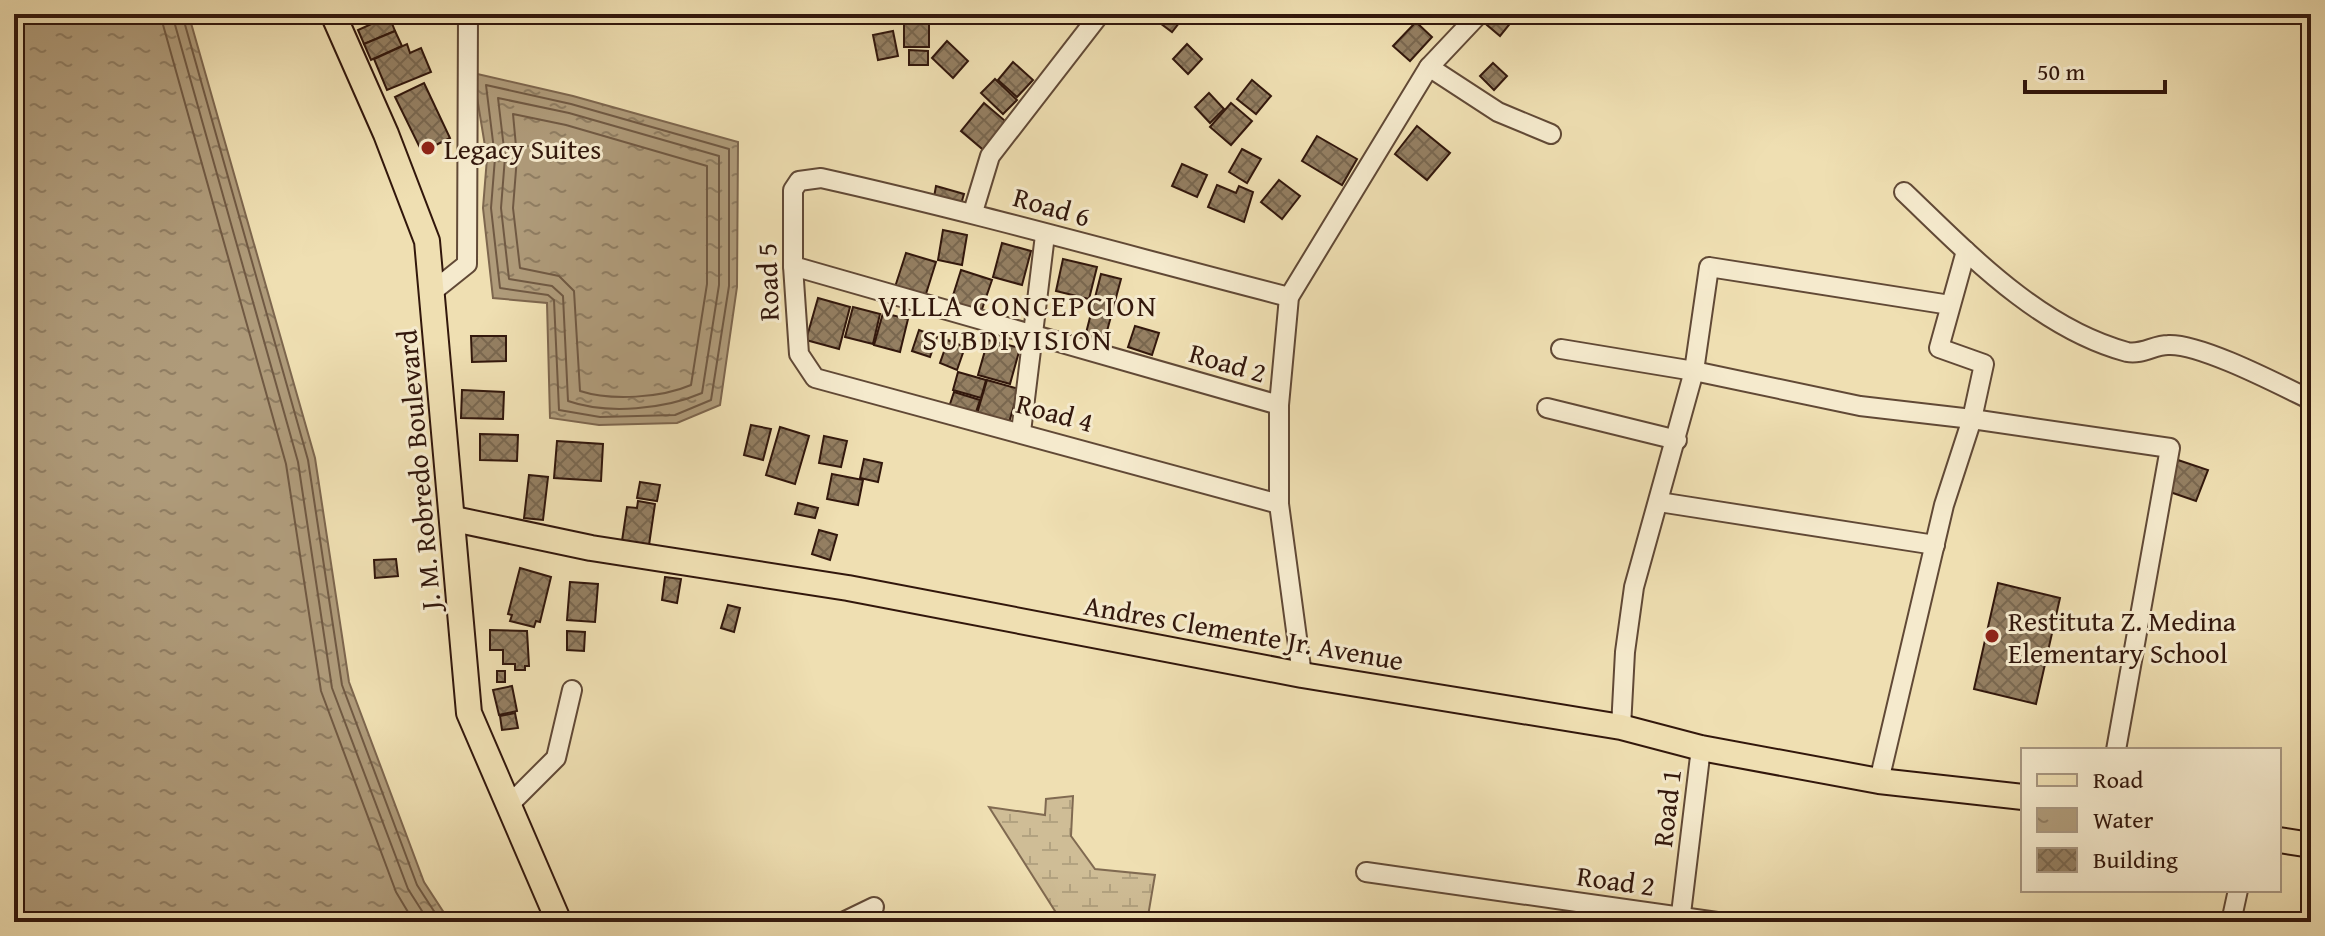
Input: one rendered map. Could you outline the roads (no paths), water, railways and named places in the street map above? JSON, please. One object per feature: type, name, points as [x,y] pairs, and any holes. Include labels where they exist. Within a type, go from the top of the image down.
[{"type":"main road","name":"J. M. Robredo Boulevard","points":[[333,14],[386,134],[427,241],[469,713],[559,922]]},
{"type":"main road","name":"Andres Clemente Jr. Avenue","points":[[454,519],[591,548],[848,588],[1302,675],[1621,727],[1701,748],[1879,781],[2021,797]]},
{"type":"main road","points":[[2281,840],[2311,845]]},
{"type":"street","points":[[432,292],[467,264],[468,14]]},
{"type":"street","points":[[973,212],[990,156],[1100,14]]},
{"type":"street","points":[[1302,675],[1279,504],[1279,405],[1289,297],[1429,67],[1479,14]]},
{"type":"street","points":[[1429,67],[1498,112],[1551,134]]},
{"type":"street","name":"Road 6","points":[[799,181],[821,178],[973,212],[1045,235],[1289,297]]},
{"type":"street","name":"Road 5","points":[[799,181],[793,190],[793,266],[799,354],[815,378]]},
{"type":"street","points":[[1904,192],[1966,251],[2029,303],[2094,340],[2130,353],[2169,344],[2227,360],[2311,400]]},
{"type":"street","points":[[1021,432],[1045,235]]},
{"type":"street","points":[[1879,781],[1935,545],[1972,419],[1984,364],[1939,348],[1966,251]]},
{"type":"street","name":"Road 2","points":[[793,266],[1279,405]]},
{"type":"street","points":[[1621,727],[1625,652],[1634,587],[1694,371],[1709,267],[1950,305]]},
{"type":"street","points":[[1561,349],[1694,371],[1860,406],[2170,448],[2116,748]]},
{"type":"street","name":"Road 4","points":[[815,378],[1279,504]]},
{"type":"street","points":[[1547,408],[1677,440]]},
{"type":"street","points":[[1659,502],[1935,545]]},
{"type":"street","points":[[509,805],[556,758],[572,690]]},
{"type":"street","name":"Road 1","points":[[1681,920],[1701,748]]},
{"type":"street","name":"Road 2","points":[[1366,872],[1681,920],[1717,922]]},
{"type":"street","points":[[2231,922],[2238,892]]},
{"type":"street","points":[[843,922],[874,907]]},
{"type":"water","points":[[14,14],[189,16],[315,458],[349,682],[424,882],[450,922],[14,922]]},
{"type":"water","points":[[473,73],[573,96],[738,142],[737,287],[720,405],[677,423],[599,425],[550,418],[547,303],[493,298],[483,208],[487,158]]},
{"type":"place","name":"Legacy Suites","points":[[428,148]]},
{"type":"place","name":"Restituta Z. Medina Elementary School","points":[[1992,636]]},
{"type":"district","name":"VILLA CONCEPCION SUBDIVISION","points":[[1018,322]]}]
